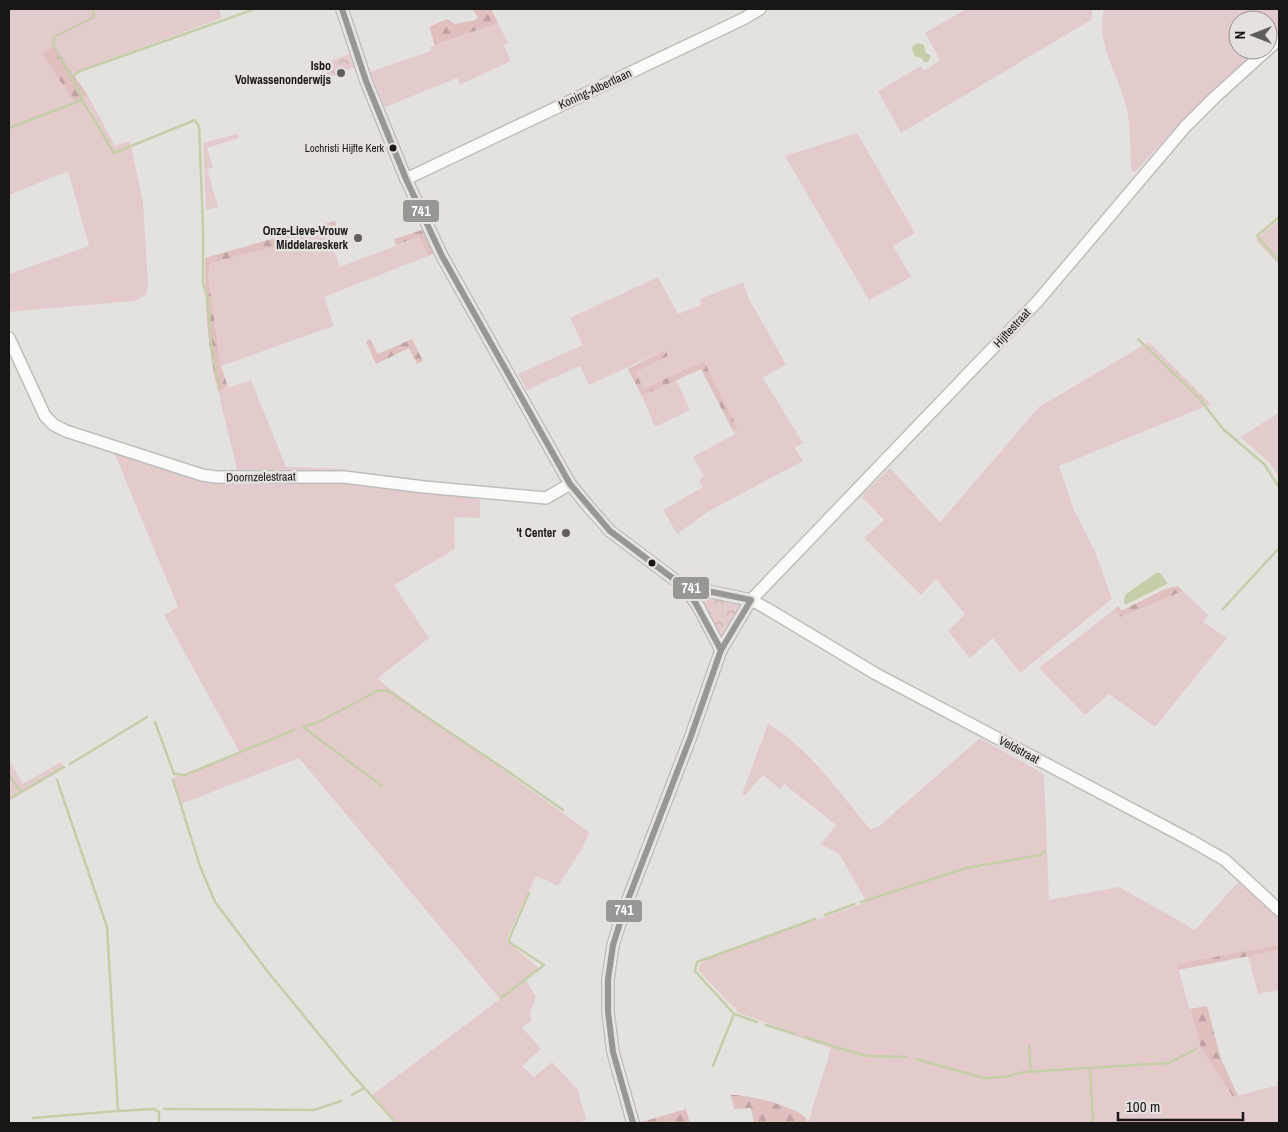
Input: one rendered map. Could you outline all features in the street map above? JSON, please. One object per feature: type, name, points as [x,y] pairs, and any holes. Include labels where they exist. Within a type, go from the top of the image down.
[{"type":"street","points":[[342,9],[366,81],[406,178],[442,256],[570,484],[610,530],[683,586],[698,606],[722,650]]},
{"type":"street","name":"Koning-Albertlaan","points":[[406,178],[743,20],[760,9]]},
{"type":"street","name":"Hijftestraat","points":[[633,1123],[613,1052],[608,1012],[608,978],[613,945],[624,910],[722,650],[751,600],[1037,302],[1185,127],[1256,60]]},
{"type":"street","name":"Doornzelestraat","points":[[9,338],[45,416],[54,425],[202,475],[232,478],[280,476],[344,477],[424,487],[546,498],[570,484]]},
{"type":"street","name":"Veldstraat","points":[[683,586],[751,600],[876,674],[1211,852],[1231,866],[1279,910]]},
{"type":"green space","points":[[9,9],[219,9],[222,18],[72,73],[54,46],[75,102],[87,94],[115,146],[130,141],[143,202],[148,286],[146,295],[134,301],[9,312],[9,274],[89,246],[68,171],[9,195]]},
{"type":"green space","points":[[472,9],[491,9],[498,23],[435,45],[429,27],[447,19],[455,24],[476,20],[478,17]]},
{"type":"green space","points":[[966,9],[1093,9],[1091,20],[901,133],[878,91],[921,66],[924,71],[940,60],[925,33]]},
{"type":"green space","points":[[1104,9],[1279,9],[1278,31],[1278,10],[1228,10],[1228,60],[1246,60],[1194,108],[1135,172],[1131,168],[1127,110],[1108,56],[1102,21]]},
{"type":"green space","points":[[498,23],[508,43],[504,46],[511,61],[460,85],[457,78],[385,107],[370,72],[431,51],[430,47]]},
{"type":"green space","points":[[54,46],[87,94],[75,103],[42,54]]},
{"type":"green space","points":[[349,54],[354,67],[329,77],[323,64]]},
{"type":"green space","points":[[857,133],[915,233],[893,246],[911,277],[869,300],[785,156]]},
{"type":"green space","points":[[237,134],[239,138],[207,148],[213,167],[207,169],[218,207],[206,210],[203,143]]},
{"type":"green space","points":[[1279,220],[1279,265],[1256,240]]},
{"type":"green space","points":[[335,221],[338,230],[210,263],[208,276],[221,366],[228,387],[218,391],[207,325],[205,258]]},
{"type":"green space","points":[[422,230],[435,253],[428,256],[419,237],[396,245],[394,239]]},
{"type":"green space","points":[[328,233],[340,267],[419,237],[428,256],[324,297],[334,326],[221,366],[208,276],[210,262]]},
{"type":"green space","points":[[658,277],[678,314],[701,305],[700,299],[743,282],[749,299],[786,364],[763,378],[803,443],[795,448],[803,461],[709,511],[677,534],[663,510],[703,487],[699,480],[704,476],[693,457],[735,434],[733,431],[738,429],[704,361],[643,389],[635,372],[668,356],[665,350],[589,385],[580,366],[527,390],[518,374],[583,345],[570,318]]},
{"type":"green space","points":[[370,339],[378,354],[412,339],[423,361],[417,364],[409,348],[376,364],[366,342]]},
{"type":"green space","points":[[1149,342],[1211,404],[1059,466],[1074,510],[1095,552],[1112,599],[1020,673],[993,638],[970,658],[948,631],[965,614],[936,579],[921,595],[864,538],[884,520],[861,496],[890,468],[940,522],[1039,407]]},
{"type":"green space","points":[[665,350],[668,356],[636,372],[643,389],[704,361],[738,429],[733,431],[701,369],[642,396],[628,369]]},
{"type":"green space","points":[[251,380],[286,467],[344,469],[353,474],[238,473],[218,391]]},
{"type":"green space","points":[[676,380],[690,410],[655,427],[642,396]]},
{"type":"green space","points":[[1279,413],[1279,477],[1270,463],[1240,437]]},
{"type":"green space","points":[[114,452],[204,480],[370,483],[477,498],[480,501],[480,518],[454,517],[455,549],[394,585],[429,638],[378,678],[386,686],[589,832],[583,847],[558,886],[536,876],[506,940],[540,969],[525,980],[536,996],[530,1013],[531,1021],[522,1027],[541,1049],[522,1066],[534,1077],[552,1062],[578,1090],[586,1119],[580,1123],[397,1123],[372,1095],[500,999],[299,758],[181,804],[173,778],[240,753],[164,615],[178,607]]},
{"type":"green space","points":[[683,586],[751,600],[721,650]]},
{"type":"green space","points":[[1178,586],[1183,591],[1121,617],[1115,609],[1118,606],[1123,610],[1165,589]]},
{"type":"green space","points":[[1183,591],[1208,615],[1203,622],[1227,638],[1155,727],[1109,694],[1085,715],[1039,668],[1115,609],[1121,617]]},
{"type":"green space","points":[[768,724],[796,744],[810,757],[870,829],[878,827],[980,738],[1044,774],[1049,900],[1119,887],[1195,930],[1238,882],[1279,919],[1279,945],[1177,965],[1201,1048],[1233,1097],[1279,1085],[1279,1123],[808,1123],[831,1048],[787,1033],[787,1030],[739,1013],[699,971],[699,966],[706,959],[867,902],[839,854],[821,844],[836,825],[784,784],[780,789],[763,775],[744,796],[742,794]]},
{"type":"green space","points":[[9,760],[23,784],[61,762],[65,768],[9,801]]},
{"type":"green space","points":[[1279,945],[1279,950],[1178,970],[1177,964]]},
{"type":"green space","points":[[1279,950],[1279,990],[1258,994],[1248,956]]},
{"type":"green space","points":[[1207,1006],[1221,1059],[1238,1096],[1233,1097],[1201,1048],[1190,1009]]},
{"type":"green space","points":[[731,1095],[747,1096],[790,1108],[804,1116],[808,1123],[754,1123],[751,1108],[734,1109]]},
{"type":"green space","points":[[686,1109],[690,1123],[642,1123],[642,1122]]},
{"type":"shaded area","points":[[918,43],[924,45],[926,53],[931,56],[928,62],[924,62],[921,58],[915,56],[912,50],[913,46]]},
{"type":"shaded area","points":[[1156,573],[1160,573],[1167,584],[1127,604],[1124,603],[1125,595]]},
{"type":"waterway","points":[[82,100],[53,44],[54,37],[94,17],[93,9]]},
{"type":"waterway","points":[[72,78],[76,73],[83,70],[255,9]]},
{"type":"waterway","points":[[9,128],[82,100],[114,153],[195,120],[199,126],[203,283],[207,296],[212,350],[219,386]]},
{"type":"waterway","points":[[1279,217],[1257,236],[1279,261]]},
{"type":"waterway","points":[[1138,339],[1199,398],[1223,429],[1264,464],[1279,487]]},
{"type":"waterway","points":[[1223,609],[1279,548]]},
{"type":"waterway","points":[[303,727],[319,722],[379,690],[388,691],[563,810]]},
{"type":"waterway","points":[[70,764],[147,717]]},
{"type":"waterway","points":[[155,722],[174,774],[185,775],[294,730]]},
{"type":"waterway","points":[[303,727],[382,786]]},
{"type":"waterway","points":[[9,799],[64,767]]},
{"type":"waterway","points":[[9,775],[21,792]]},
{"type":"waterway","points":[[57,780],[107,927],[118,1111],[154,1109],[159,1112],[159,1123]]},
{"type":"waterway","points":[[173,780],[200,866],[215,902],[268,972],[350,1072],[396,1123]]},
{"type":"waterway","points":[[861,902],[966,868],[1041,855],[1045,851]]},
{"type":"waterway","points":[[501,998],[544,965],[509,942],[529,893]]},
{"type":"waterway","points":[[825,915],[855,904]]},
{"type":"waterway","points":[[757,1022],[734,1014],[695,971],[697,962],[815,919]]},
{"type":"waterway","points":[[713,1066],[734,1014]]},
{"type":"waterway","points":[[766,1025],[795,1034]]},
{"type":"waterway","points":[[805,1037],[868,1056],[906,1057]]},
{"type":"waterway","points":[[1029,1046],[1031,1072]]},
{"type":"waterway","points":[[916,1059],[984,1078],[1005,1077],[1024,1072],[1168,1063],[1196,1049]]},
{"type":"waterway","points":[[1090,1068],[1093,1123]]},
{"type":"waterway","points":[[352,1095],[364,1088]]},
{"type":"waterway","points":[[164,1109],[314,1110],[341,1101]]},
{"type":"waterway","points":[[33,1118],[118,1111]]},
{"type":"transit line","name":"741","points":[[342,9],[366,81],[406,179],[442,256],[570,484],[610,531],[683,586],[751,600],[721,650],[691,736],[624,910],[613,945],[608,979],[608,1012],[613,1052],[633,1123]]},
{"type":"transit line","name":"741","points":[[673,578],[695,602],[721,650]]},
{"type":"place","name":"Isbo Volwassenonderwijs","points":[[341,73]]},
{"type":"place","name":"Lochristi Hijfte Kerk","points":[[393,148]]},
{"type":"place","name":"Onze-Lieve-Vrouw Middelareskerk","points":[[358,238]]},
{"type":"place","name":"'t Center","points":[[566,533]]}]
